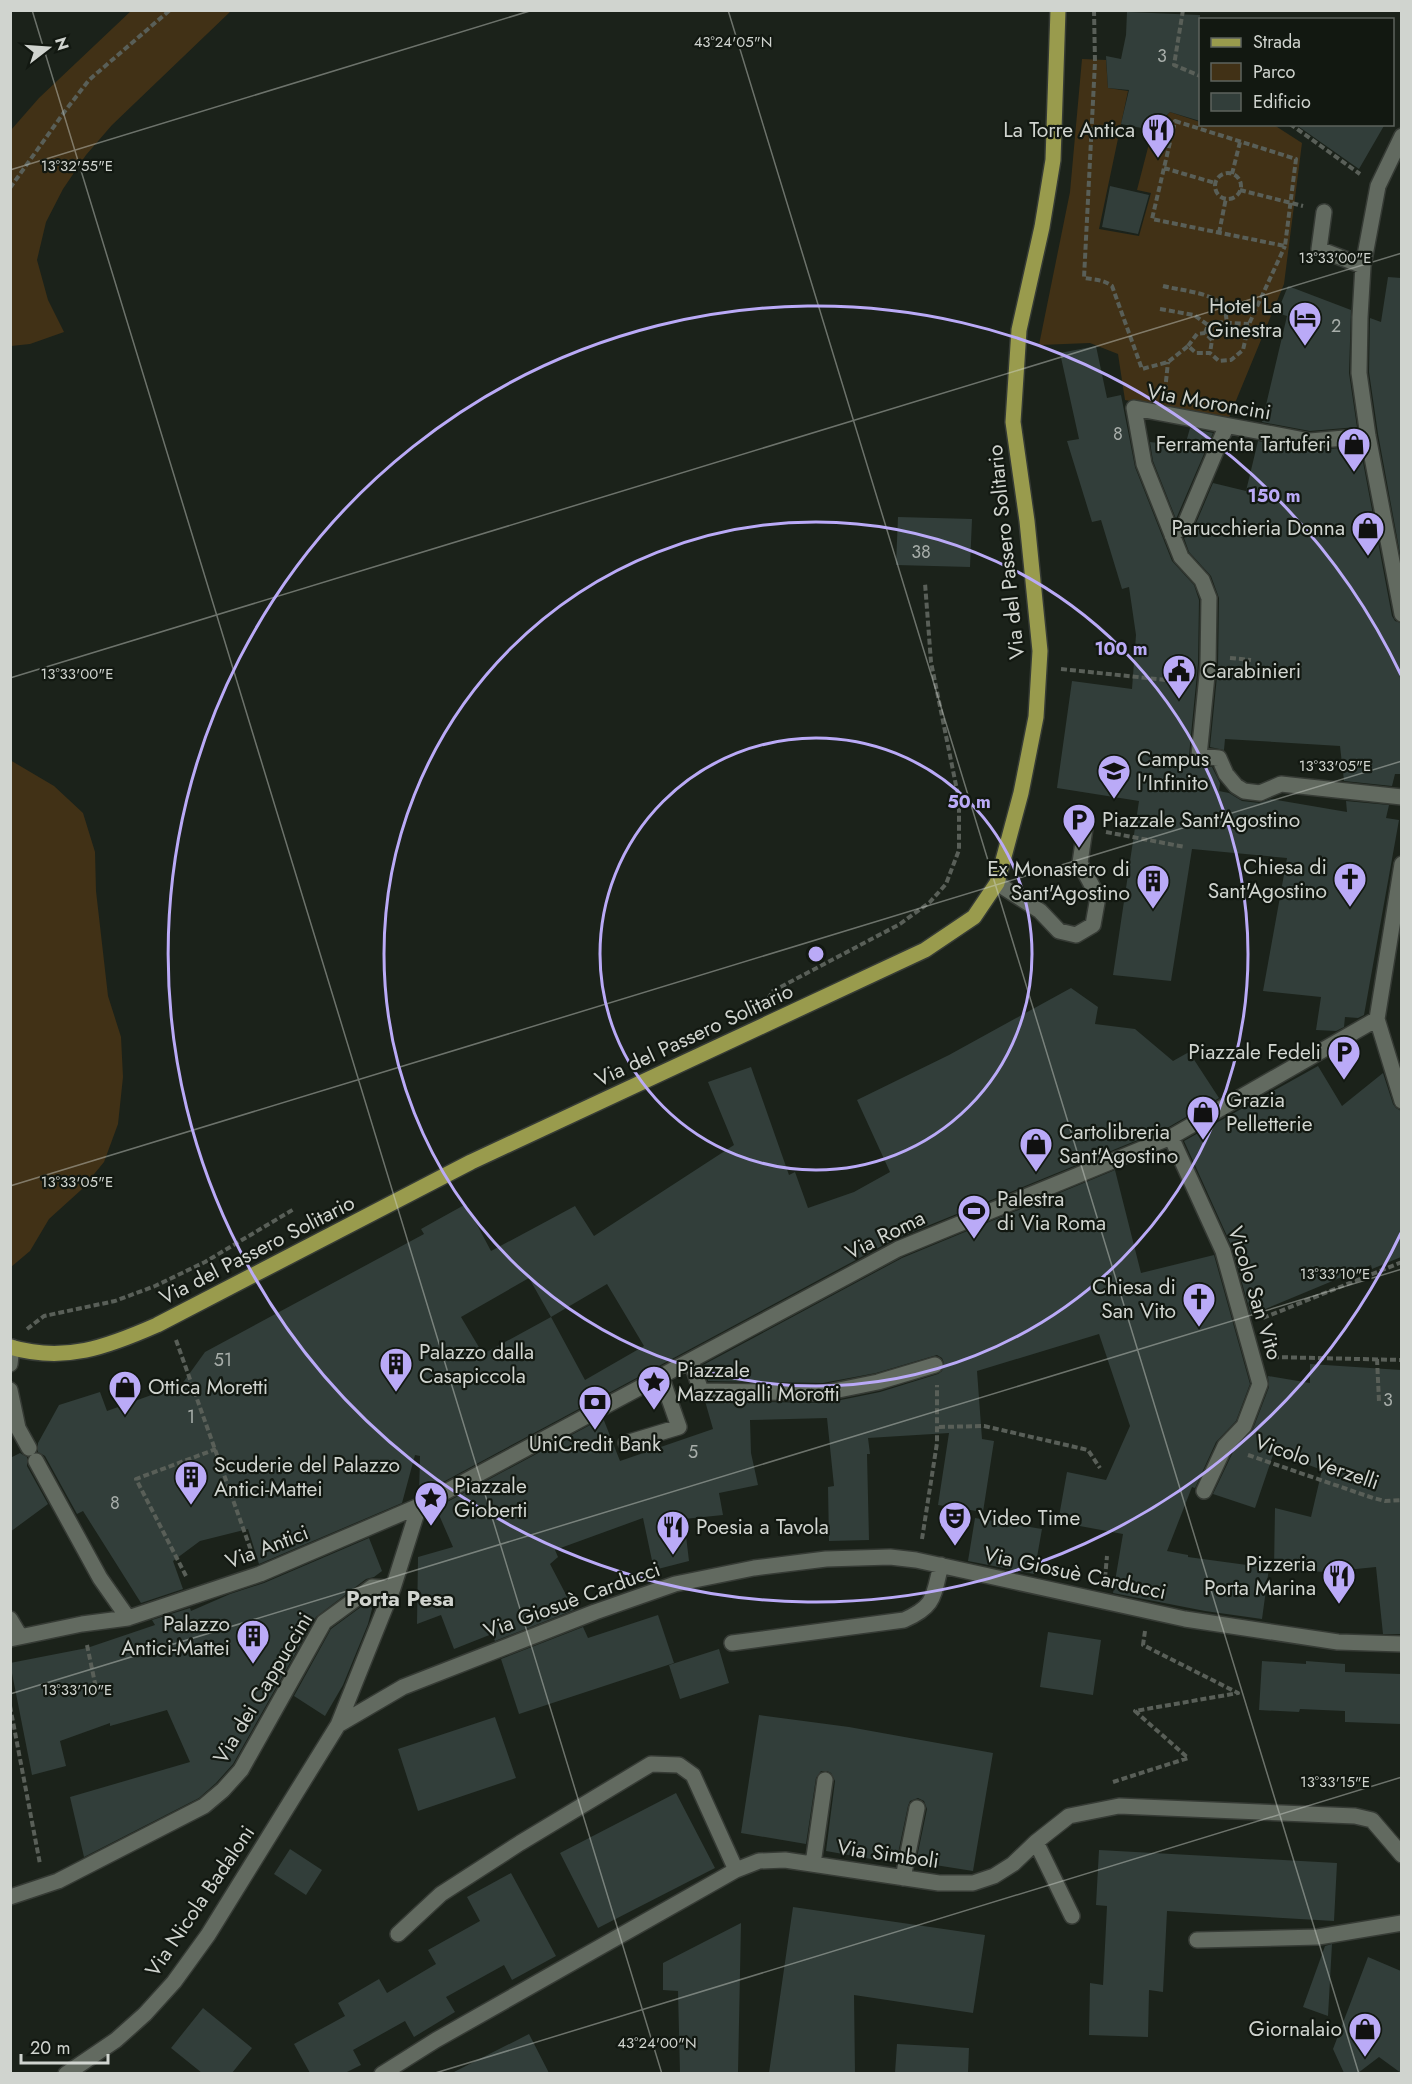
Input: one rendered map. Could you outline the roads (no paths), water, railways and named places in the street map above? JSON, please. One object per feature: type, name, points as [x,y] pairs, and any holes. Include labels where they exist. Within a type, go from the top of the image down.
[{"type":"main road","name":"Via del Passero Solitario","points":[[11,1347],[46,1354],[72,1353],[126,1339],[169,1319],[471,1162],[925,950],[974,917],[997,883],[1022,794],[1036,717],[1040,651],[1028,521],[1013,422],[1019,330],[1042,227],[1053,160],[1058,10]]},
{"type":"street","points":[[1401,136],[1378,186],[1363,266],[1359,373],[1368,436],[1401,614]]},
{"type":"street","points":[[1324,212],[1318,249],[1363,266]]},
{"type":"street","name":"Via Moroncini","points":[[1368,436],[1310,441],[1134,408],[1144,464],[1172,535],[1181,557],[1202,580],[1209,598],[1206,684],[1199,756],[1219,758],[1226,774],[1236,786],[1245,791],[1260,794],[1281,784],[1401,797]]},
{"type":"street","points":[[1172,535],[1185,524],[1226,427]]},
{"type":"street","points":[[997,883],[1040,911],[1059,931],[1076,935],[1093,925],[1098,897],[1080,863],[1085,828]]},
{"type":"street","points":[[1401,864],[1377,1020],[1401,1101]]},
{"type":"street","name":"Via Roma","points":[[419,1506],[898,1249],[1171,1137],[1377,1020]]},
{"type":"street","name":"Vicolo San Vito","points":[[1171,1137],[1223,1251],[1260,1384],[1244,1426],[1225,1446],[1203,1491]]},
{"type":"street","points":[[10,1364],[11,1347]]},
{"type":"street","points":[[691,1361],[701,1391],[735,1392],[824,1393],[878,1382],[935,1365]]},
{"type":"street","points":[[626,1443],[679,1427],[661,1376]]},
{"type":"street","points":[[10,1390],[18,1428],[100,1578],[128,1618]]},
{"type":"street","name":"Via Antici","points":[[15,1638],[82,1624],[128,1618],[260,1574],[419,1506]]},
{"type":"street","name":"Via Nicola Badaloni","points":[[75,2072],[145,2014],[174,1982],[208,1935],[338,1725],[393,1588],[419,1506]]},
{"type":"street","name":"Via Giosuè Carducci","points":[[338,1725],[403,1687],[595,1611],[675,1584],[753,1568],[826,1558],[890,1557],[916,1560],[1185,1619],[1338,1642],[1401,1644]]},
{"type":"street","points":[[732,1643],[904,1620],[921,1613],[932,1601],[941,1565]]},
{"type":"street","name":"Via dei Cappuccini","points":[[10,1898],[58,1881],[204,1806],[224,1790],[241,1770],[324,1622],[372,1587],[393,1588]]},
{"type":"street","points":[[10,1618],[15,1638]]},
{"type":"street","points":[[398,1934],[441,1894],[651,1764],[679,1765],[693,1775],[736,1870]]},
{"type":"street","points":[[813,1864],[825,1780]]},
{"type":"street","name":"Via Simboli","points":[[383,2073],[436,2040],[736,1870],[759,1861],[786,1860],[939,1883],[973,1883],[994,1876],[1013,1864],[1069,1816],[1119,1806],[1355,1816],[1372,1820],[1401,1855]]},
{"type":"street","points":[[903,1878],[917,1808]]},
{"type":"street","points":[[1036,1842],[1072,1916]]},
{"type":"street","points":[[1197,1940],[1318,1937],[1401,1923]]},
{"type":"place","name":"La Torre Antica","points":[[1158,159]]},
{"type":"place","name":"Hotel La Ginestra","points":[[1305,347]]},
{"type":"place","name":"Ferramenta Tartuferi","points":[[1354,473]]},
{"type":"place","name":"Parucchieria Donna","points":[[1368,557]]},
{"type":"place","name":"Carabinieri","points":[[1179,700]]},
{"type":"place","name":"Campus l'Infinito","points":[[1114,800]]},
{"type":"place","name":"Piazzale Sant'Agostino","points":[[1079,849]]},
{"type":"place","name":"Chiesa di Sant'Agostino","points":[[1350,908]]},
{"type":"place","name":"Ex Monastero di Sant'Agostino","points":[[1153,910]]},
{"type":"place","name":"Piazzale Fedeli","points":[[1344,1081]]},
{"type":"place","name":"Grazia Pelletterie","points":[[1203,1141]]},
{"type":"place","name":"Cartolibreria Sant'Agostino","points":[[1036,1173]]},
{"type":"place","name":"Palestra di Via Roma","points":[[974,1240]]},
{"type":"place","name":"Chiesa di San Vito","points":[[1199,1328]]},
{"type":"place","name":"Palazzo dalla Casapiccola","points":[[396,1393]]},
{"type":"place","name":"Piazzale Mazzagalli Morotti","points":[[654,1411]]},
{"type":"place","name":"Ottica Moretti","points":[[125,1416]]},
{"type":"place","name":"UniCredit Bank","points":[[595,1431]]},
{"type":"place","name":"Scuderie del Palazzo Antici-Mattei","points":[[191,1506]]},
{"type":"place","name":"Piazzale Gioberti","points":[[431,1527]]},
{"type":"place","name":"Video Time","points":[[955,1547]]},
{"type":"place","name":"Poesia a Tavola","points":[[673,1556]]},
{"type":"place","name":"Pizzeria Porta Marina","points":[[1339,1605]]},
{"type":"place","name":"Palazzo Antici-Mattei","points":[[253,1665]]},
{"type":"place","name":"Giornalaio","points":[[1365,2058]]},
{"type":"district","name":"Porta Pesa","points":[[400,1598]]}]
